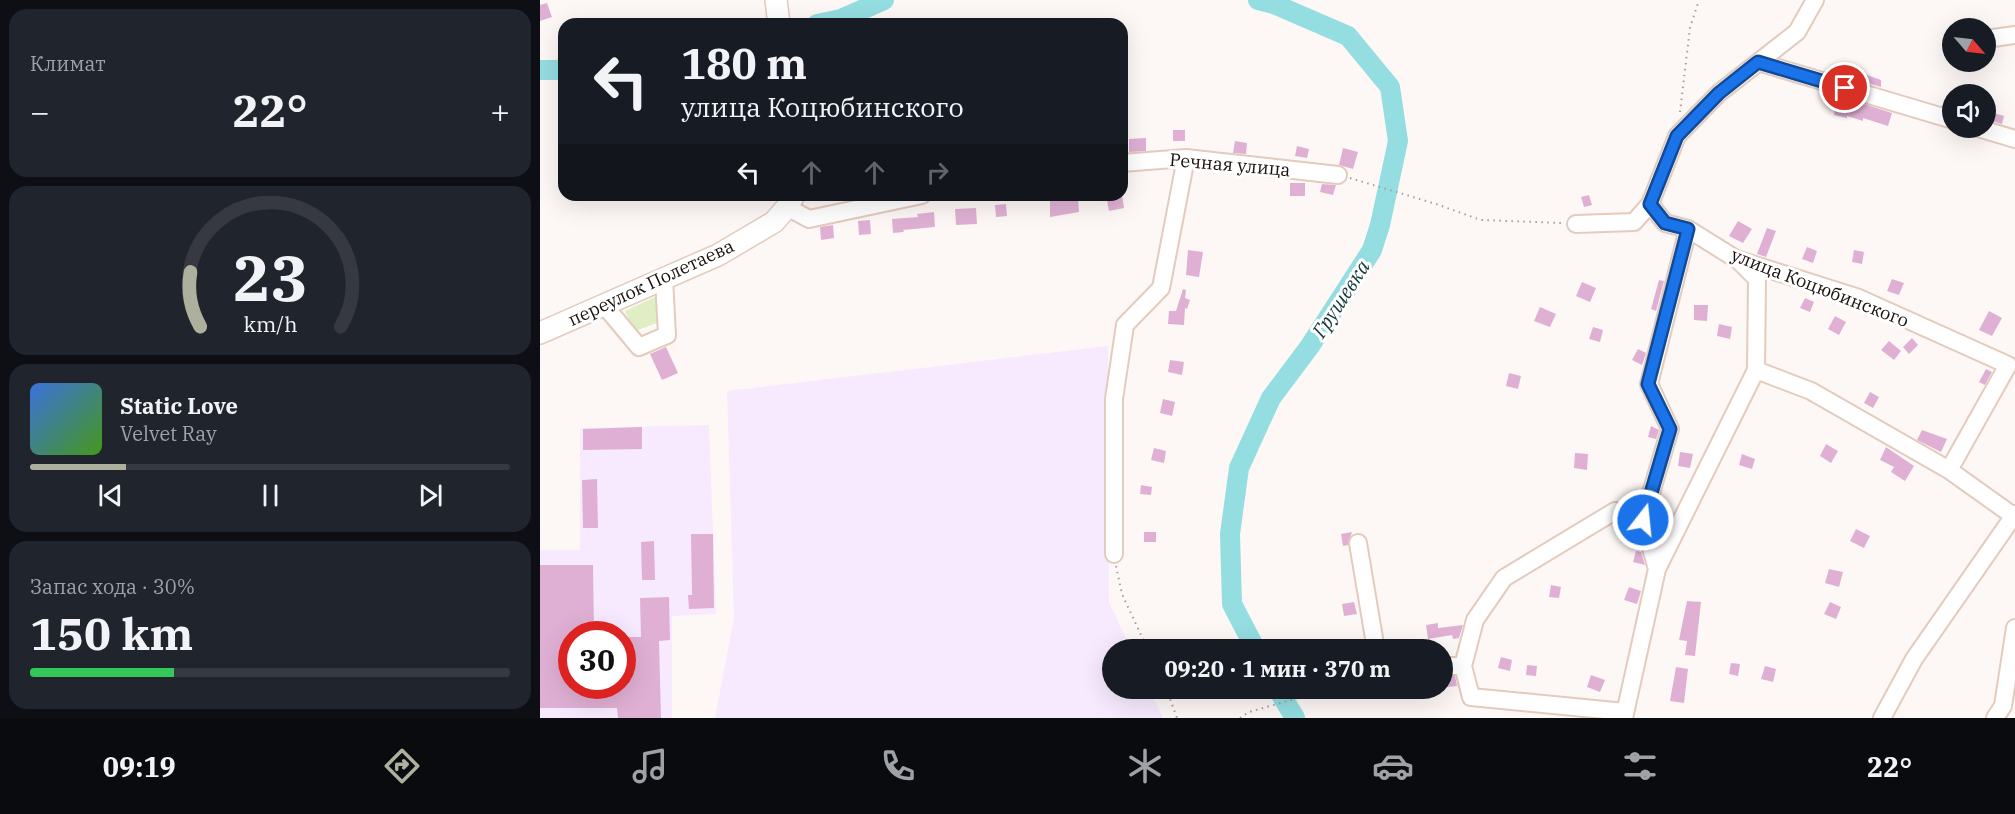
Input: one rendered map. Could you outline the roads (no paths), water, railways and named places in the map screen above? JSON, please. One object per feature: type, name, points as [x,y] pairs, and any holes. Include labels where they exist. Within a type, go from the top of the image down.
[{"type":"main road","name":"переулок Полетаева","points":[[540,333],[718,255],[774,222],[791,201]]},
{"type":"street","points":[[1576,224],[1634,222],[1650,204],[1677,136],[1719,93],[1797,32],[1815,0]]},
{"type":"street","points":[[1996,37],[2015,34]]},
{"type":"street","points":[[1758,62],[1942,117]]},
{"type":"street","points":[[1996,133],[2015,139]]},
{"type":"street","points":[[1114,554],[1114,399],[1125,325],[1161,288],[1186,158]]},
{"type":"street","name":"Речная улица","points":[[1128,163],[1186,158],[1338,175]]},
{"type":"street","points":[[791,201],[808,219],[894,201]]},
{"type":"street","name":"улица Коцюбинского","points":[[1650,204],[1665,223],[1688,229],[1736,259],[1859,298],[2008,365],[1949,470]]},
{"type":"street","points":[[1657,569],[1643,520],[1670,429],[1648,384],[1688,229]]},
{"type":"street","points":[[1673,537],[1658,533],[1643,520],[1615,511],[1504,578],[1475,620],[1463,666],[1471,697],[1624,715],[1657,569],[1673,537],[1756,370],[1757,279],[1736,259]]},
{"type":"street","points":[[604,305],[639,347],[667,335],[664,279]]},
{"type":"street","points":[[1756,370],[1811,391],[1949,470],[2014,516],[1914,659],[1882,718]]},
{"type":"street","points":[[1358,543],[1374,639]]},
{"type":"street","points":[[1999,712],[2015,628]]},
{"type":"street","points":[[1453,666],[1463,666]]},
{"type":"street","points":[[1999,712],[2015,685]]},
{"type":"waterway","name":"Грушевка","points":[[843,18],[884,0]]},
{"type":"waterway","name":"Грушевка","points":[[1250,639],[1232,604],[1230,534],[1239,468],[1271,398],[1310,346],[1372,250],[1380,225],[1398,141],[1390,87],[1348,36],[1274,4],[1258,0]]},
{"type":"waterway","name":"Грушевка","points":[[540,70],[558,70]]},
{"type":"waterway","name":"Грушевка","points":[[1284,699],[1295,718]]}]
